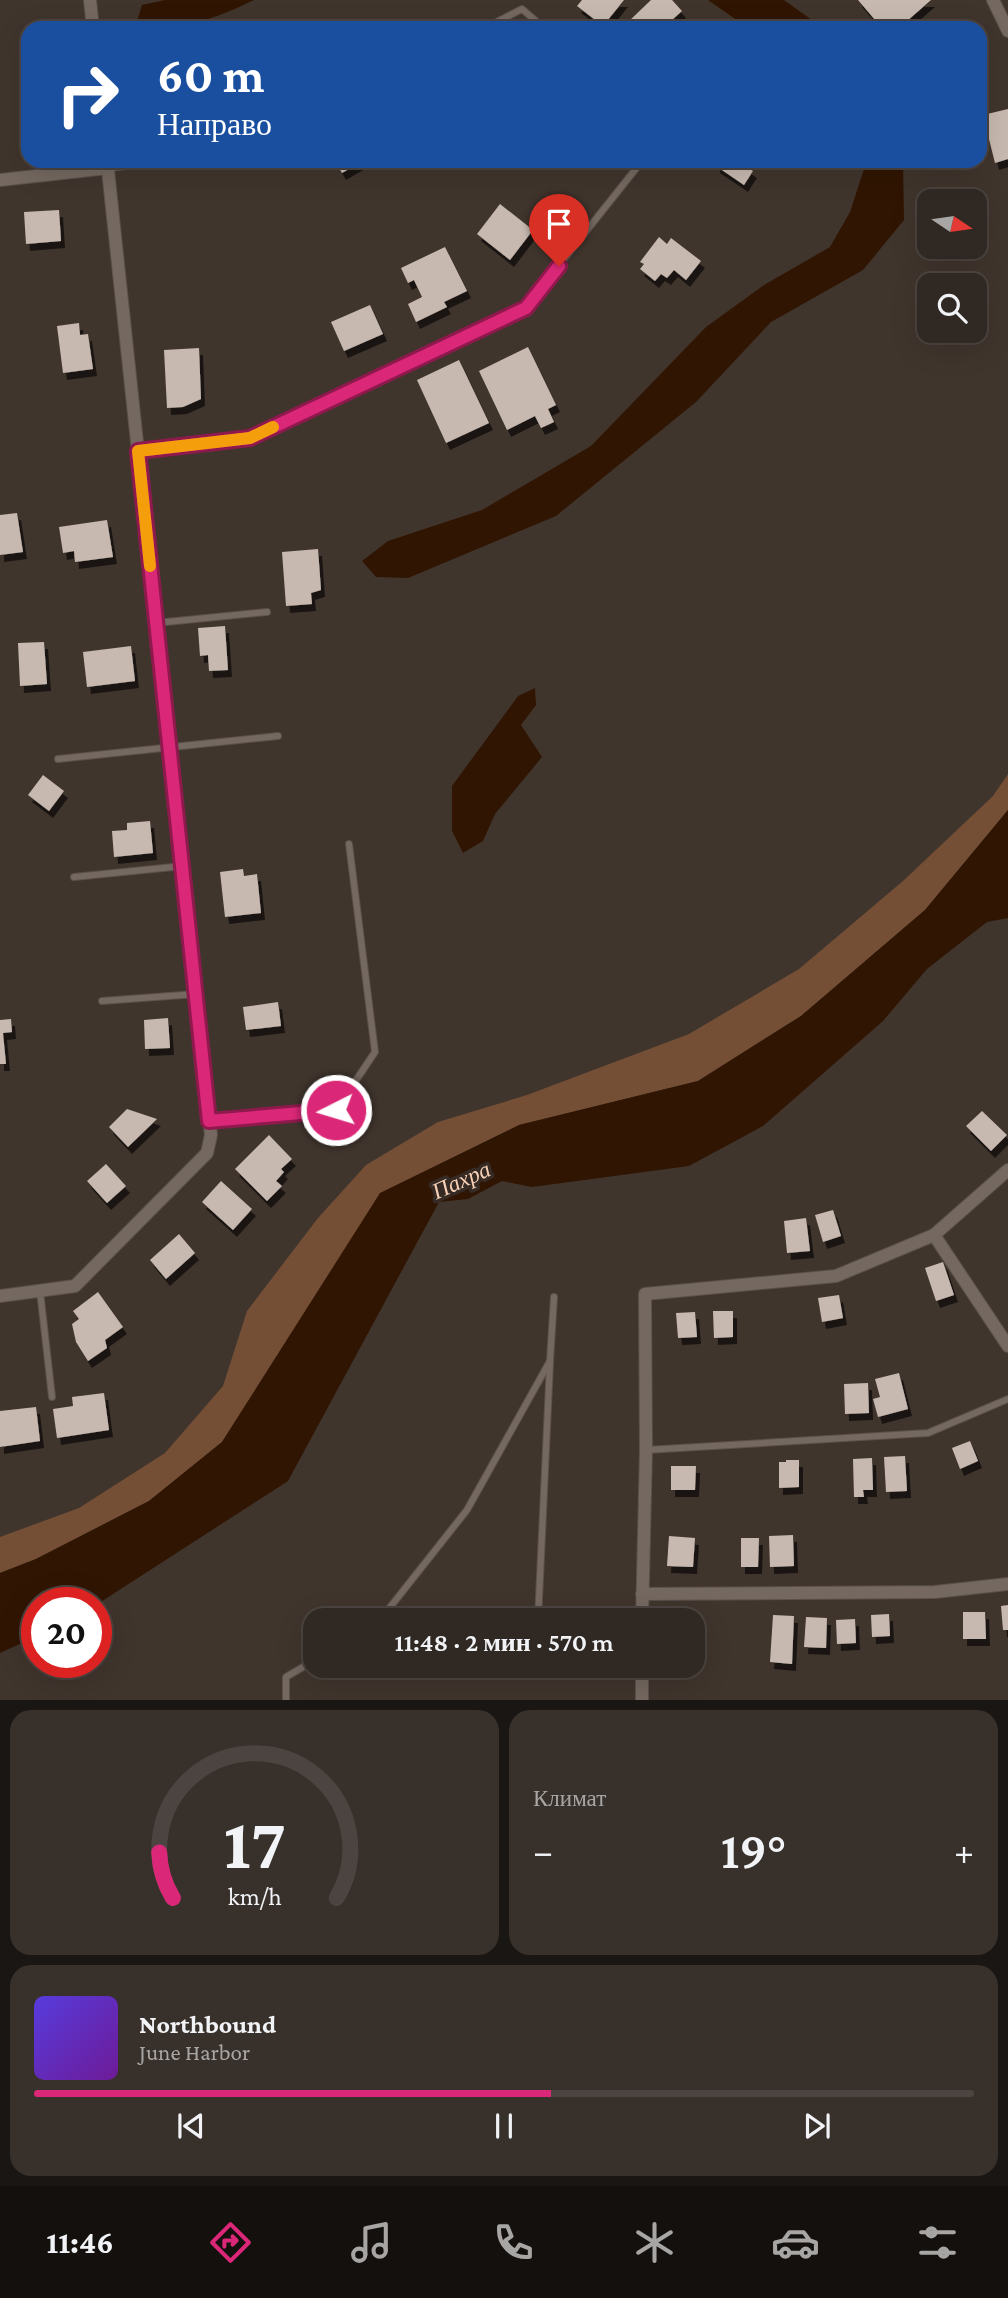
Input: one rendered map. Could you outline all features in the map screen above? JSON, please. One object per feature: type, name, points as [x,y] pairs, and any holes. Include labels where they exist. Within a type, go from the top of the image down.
[{"type":"street","points":[[90,0],[92,21]]},
{"type":"street","points":[[993,0],[1008,31]]},
{"type":"street","points":[[0,180],[81,168]]},
{"type":"street","points":[[0,1296],[75,1286],[207,1153],[211,1135],[108,168]]},
{"type":"street","points":[[642,1608],[646,1450],[645,1294],[836,1276],[934,1235],[1008,1170]]},
{"type":"street","points":[[934,1235],[1008,1346]]},
{"type":"street","points":[[642,1594],[935,1591],[1008,1584]]},
{"type":"street","points":[[642,1678],[642,1699]]},
{"type":"lane","points":[[499,21],[522,9],[536,21]]},
{"type":"lane","points":[[138,451],[250,438],[526,308],[636,168]]},
{"type":"lane","points":[[156,624],[267,612]]},
{"type":"lane","points":[[58,759],[278,736]]},
{"type":"lane","points":[[209,1121],[336,1110],[375,1052],[349,844]]},
{"type":"lane","points":[[74,877],[183,866]]},
{"type":"lane","points":[[103,1001],[196,994]]},
{"type":"lane","points":[[40,1290],[52,1397]]},
{"type":"lane","points":[[539,1608],[554,1297]]},
{"type":"lane","points":[[389,1608],[467,1510],[550,1361]]},
{"type":"lane","points":[[646,1450],[928,1433],[1008,1399]]},
{"type":"lane","points":[[286,1699],[286,1677],[303,1667]]},
{"type":"shaded area","points":[[1008,774],[1008,810],[925,910],[801,1016],[698,1081],[519,1125],[381,1193],[222,1442],[149,1501],[36,1559],[0,1573],[0,1537],[79,1508],[165,1453],[223,1386],[247,1311],[318,1218],[366,1165],[438,1122],[527,1095],[689,1034],[799,969],[903,881],[993,796]]},
{"type":"water","points":[[165,0],[254,0],[200,21],[137,21],[142,5]]},
{"type":"water","points":[[708,0],[784,0],[813,21],[738,21]]},
{"type":"water","points":[[864,168],[903,168],[904,220],[863,270],[771,322],[696,402],[556,516],[408,578],[376,577],[362,561],[388,541],[482,510],[591,446],[706,327],[764,285],[830,247],[850,212]]},
{"type":"water","points":[[535,688],[536,705],[521,725],[542,757],[495,814],[483,841],[463,853],[452,831],[452,786],[518,696]]},
{"type":"water","name":"Пахра","points":[[1008,810],[1008,918],[987,922],[927,969],[883,1021],[763,1126],[689,1166],[532,1187],[502,1181],[468,1199],[439,1202],[288,1481],[112,1595],[112,1587],[21,1587],[21,1643],[0,1653],[0,1573],[36,1559],[149,1501],[222,1442],[380,1193],[519,1125],[698,1081],[801,1016],[925,910]]},
{"type":"building","points":[[582,0],[624,0],[607,21],[596,21],[577,6]]},
{"type":"building","points":[[651,0],[672,0],[682,11],[671,21],[629,21]]},
{"type":"building","points":[[858,0],[931,0],[907,21],[876,21]]},
{"type":"building","points":[[1008,109],[1008,159],[995,163],[987,131],[987,114]]},
{"type":"building","points":[[719,168],[748,168],[753,171],[744,185]]},
{"type":"building","points":[[500,204],[533,230],[510,260],[477,234]]},
{"type":"building","points":[[59,210],[61,241],[26,244],[24,212]]},
{"type":"building","points":[[659,237],[667,244],[671,238],[701,261],[686,280],[674,270],[667,278],[661,274],[655,281],[640,269],[644,264],[640,262]]},
{"type":"building","points":[[445,247],[467,291],[444,302],[447,307],[416,322],[408,304],[422,297],[414,280],[408,283],[401,268]]},
{"type":"building","points":[[370,305],[383,334],[344,351],[331,322]]},
{"type":"building","points":[[79,323],[80,335],[88,334],[93,369],[63,373],[57,326]]},
{"type":"building","points":[[528,347],[556,405],[548,409],[554,422],[541,428],[535,416],[507,430],[479,371]]},
{"type":"building","points":[[199,348],[201,399],[183,407],[167,408],[164,350]]},
{"type":"building","points":[[459,360],[489,423],[446,443],[417,380]]},
{"type":"building","points":[[17,513],[23,552],[0,555],[0,515]]},
{"type":"building","points":[[107,520],[113,557],[75,562],[74,551],[63,553],[59,527]]},
{"type":"building","points":[[318,549],[321,590],[311,593],[312,604],[286,606],[282,552]]},
{"type":"building","points":[[225,626],[228,670],[209,671],[208,655],[200,656],[198,628]]},
{"type":"building","points":[[44,642],[47,684],[20,686],[18,643]]},
{"type":"building","points":[[131,646],[135,681],[87,687],[83,652]]},
{"type":"building","points":[[43,775],[64,791],[49,811],[28,795]]},
{"type":"building","points":[[150,821],[153,853],[114,857],[112,831],[127,830],[127,823]]},
{"type":"building","points":[[243,869],[244,876],[257,874],[261,913],[225,917],[220,872]]},
{"type":"building","points":[[278,1002],[281,1026],[246,1030],[243,1007]]},
{"type":"building","points":[[168,1018],[170,1048],[145,1049],[144,1020]]},
{"type":"building","points":[[11,1019],[12,1032],[3,1033],[6,1064],[0,1064],[0,1020]]},
{"type":"building","points":[[127,1109],[157,1119],[128,1147],[109,1127]]},
{"type":"building","points":[[982,1111],[1007,1135],[991,1151],[966,1126]]},
{"type":"building","points":[[269,1135],[292,1159],[281,1169],[284,1172],[276,1181],[282,1186],[267,1201],[235,1169]]},
{"type":"building","points":[[106,1164],[126,1186],[107,1203],[87,1181]]},
{"type":"building","points":[[221,1181],[252,1209],[233,1230],[202,1202]]},
{"type":"building","points":[[833,1210],[841,1236],[823,1242],[815,1215]]},
{"type":"building","points":[[806,1218],[810,1251],[787,1253],[784,1221]]},
{"type":"building","points":[[179,1234],[195,1253],[166,1279],[150,1260]]},
{"type":"building","points":[[943,1262],[954,1295],[936,1301],[925,1268]]},
{"type":"building","points":[[98,1292],[123,1327],[105,1340],[107,1348],[88,1361],[76,1342],[72,1324],[79,1319],[73,1311]]},
{"type":"building","points":[[839,1295],[843,1318],[822,1322],[818,1298]]},
{"type":"building","points":[[713,1311],[733,1311],[733,1337],[714,1338]]},
{"type":"building","points":[[695,1312],[697,1337],[678,1338],[676,1313]]},
{"type":"building","points":[[899,1373],[908,1409],[878,1417],[873,1399],[880,1397],[875,1379]]},
{"type":"building","points":[[868,1383],[869,1413],[845,1414],[844,1384]]},
{"type":"building","points":[[104,1393],[109,1430],[57,1438],[53,1409],[73,1406],[72,1397]]},
{"type":"building","points":[[36,1407],[40,1441],[0,1447],[0,1411]]},
{"type":"building","points":[[970,1441],[978,1461],[960,1469],[952,1448]]},
{"type":"building","points":[[905,1456],[907,1491],[886,1492],[884,1457]]},
{"type":"building","points":[[872,1458],[873,1490],[863,1490],[864,1497],[854,1497],[853,1459]]},
{"type":"building","points":[[799,1460],[799,1487],[779,1488],[779,1462]]},
{"type":"building","points":[[671,1466],[696,1466],[695,1490],[671,1490]]},
{"type":"building","points":[[793,1535],[794,1566],[770,1567],[769,1536]]},
{"type":"building","points":[[669,1536],[695,1538],[693,1567],[667,1566]]},
{"type":"building","points":[[741,1538],[759,1538],[758,1567],[741,1567]]},
{"type":"building","points":[[1008,1605],[1008,1630],[1003,1630],[1001,1606]]},
{"type":"building","points":[[963,1612],[985,1612],[986,1639],[963,1639]]},
{"type":"building","points":[[889,1614],[890,1636],[872,1637],[871,1615]]},
{"type":"building","points":[[773,1615],[794,1616],[792,1664],[770,1662]]},
{"type":"building","points":[[806,1617],[827,1618],[826,1648],[804,1647]]},
{"type":"building","points":[[855,1619],[856,1643],[837,1644],[836,1620]]},
{"type":"slow traffic","points":[[150,566],[138,451],[250,438],[273,427]]},
{"type":"route","points":[[336,1110],[209,1121],[138,451],[250,438],[526,308],[559,266]]}]
